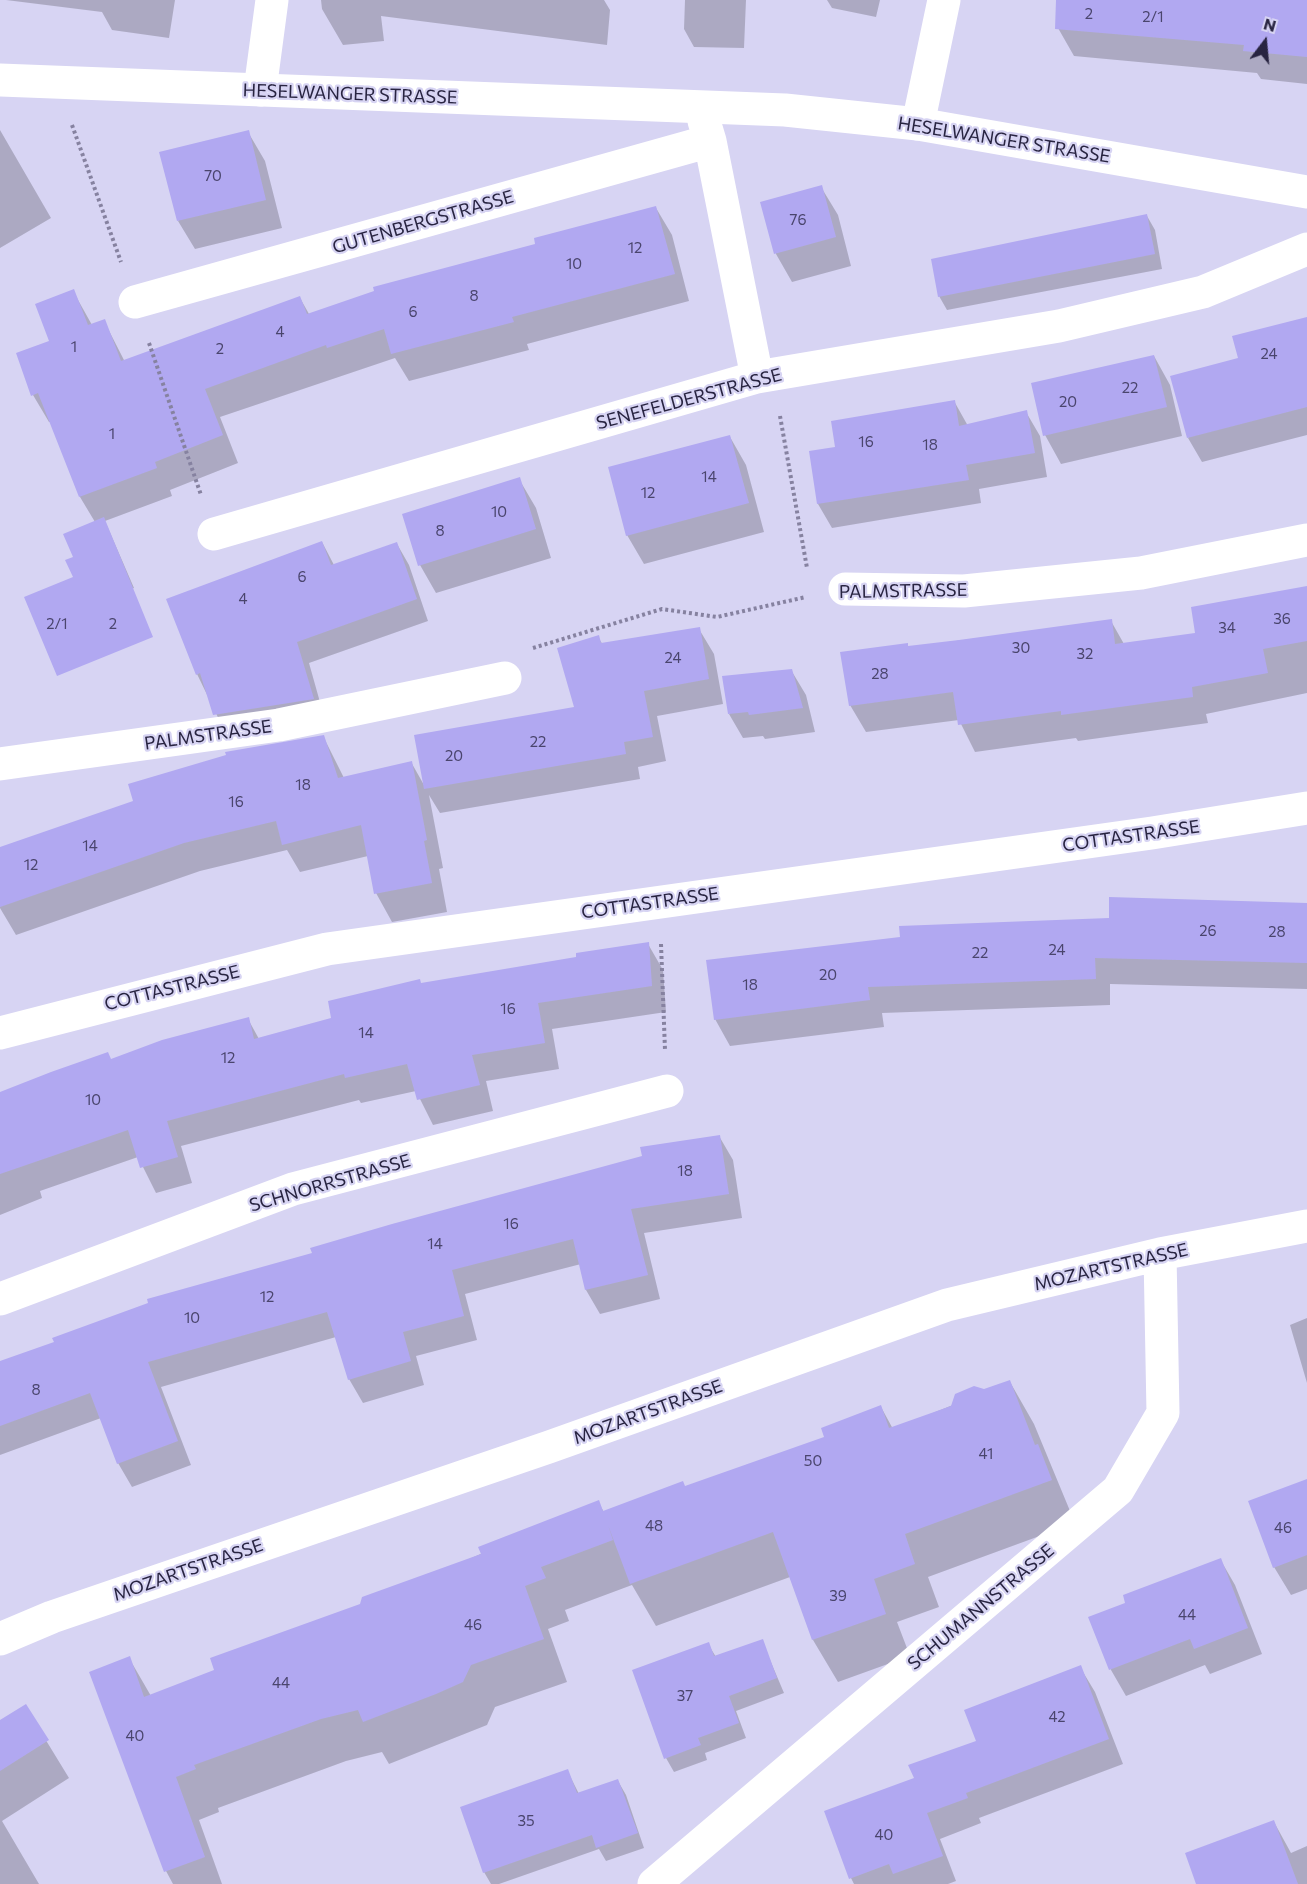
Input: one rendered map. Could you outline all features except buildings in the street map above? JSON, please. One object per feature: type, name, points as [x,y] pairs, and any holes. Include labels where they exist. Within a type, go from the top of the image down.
[{"type":"street","points":[[260,90],[272,0]]},
{"type":"street","points":[[918,124],[944,0]]},
{"type":"street","name":"HESELWANGER STRASSE","points":[[0,80],[785,110],[918,124],[1307,192]]},
{"type":"street","points":[[699,108],[710,141],[765,376]]},
{"type":"street","name":"GUTENBERGSTRASSE","points":[[135,302],[710,141]]},
{"type":"street","name":"SENEFELDERSTRASSE","points":[[214,534],[765,376],[1059,326],[1203,292],[1307,249]]},
{"type":"street","name":"PALMSTRASSE","points":[[844,589],[964,591],[1142,573],[1307,540]]},
{"type":"street","name":"PALMSTRASSE","points":[[0,764],[279,725],[505,678]]},
{"type":"street","name":"COTTASTRASSE","points":[[0,1032],[327,949],[1152,833],[1307,808]]},
{"type":"street","name":"SCHNORRSTRASSE","points":[[0,1299],[293,1189],[667,1091]]},
{"type":"street","name":"MOZARTSTRASSE","points":[[0,1639],[52,1617],[549,1447],[947,1305],[1160,1254],[1307,1226]]},
{"type":"street","name":"SCHUMANNSTRASSE","points":[[654,1884],[1118,1490],[1162,1413],[1160,1254]]},
{"type":"path","points":[[765,376],[812,596]]},
{"type":"path","name":"PALMSTRASSE","points":[[522,651],[662,609],[717,616],[844,589]]},
{"type":"path","points":[[659,901],[667,1091]]}]
